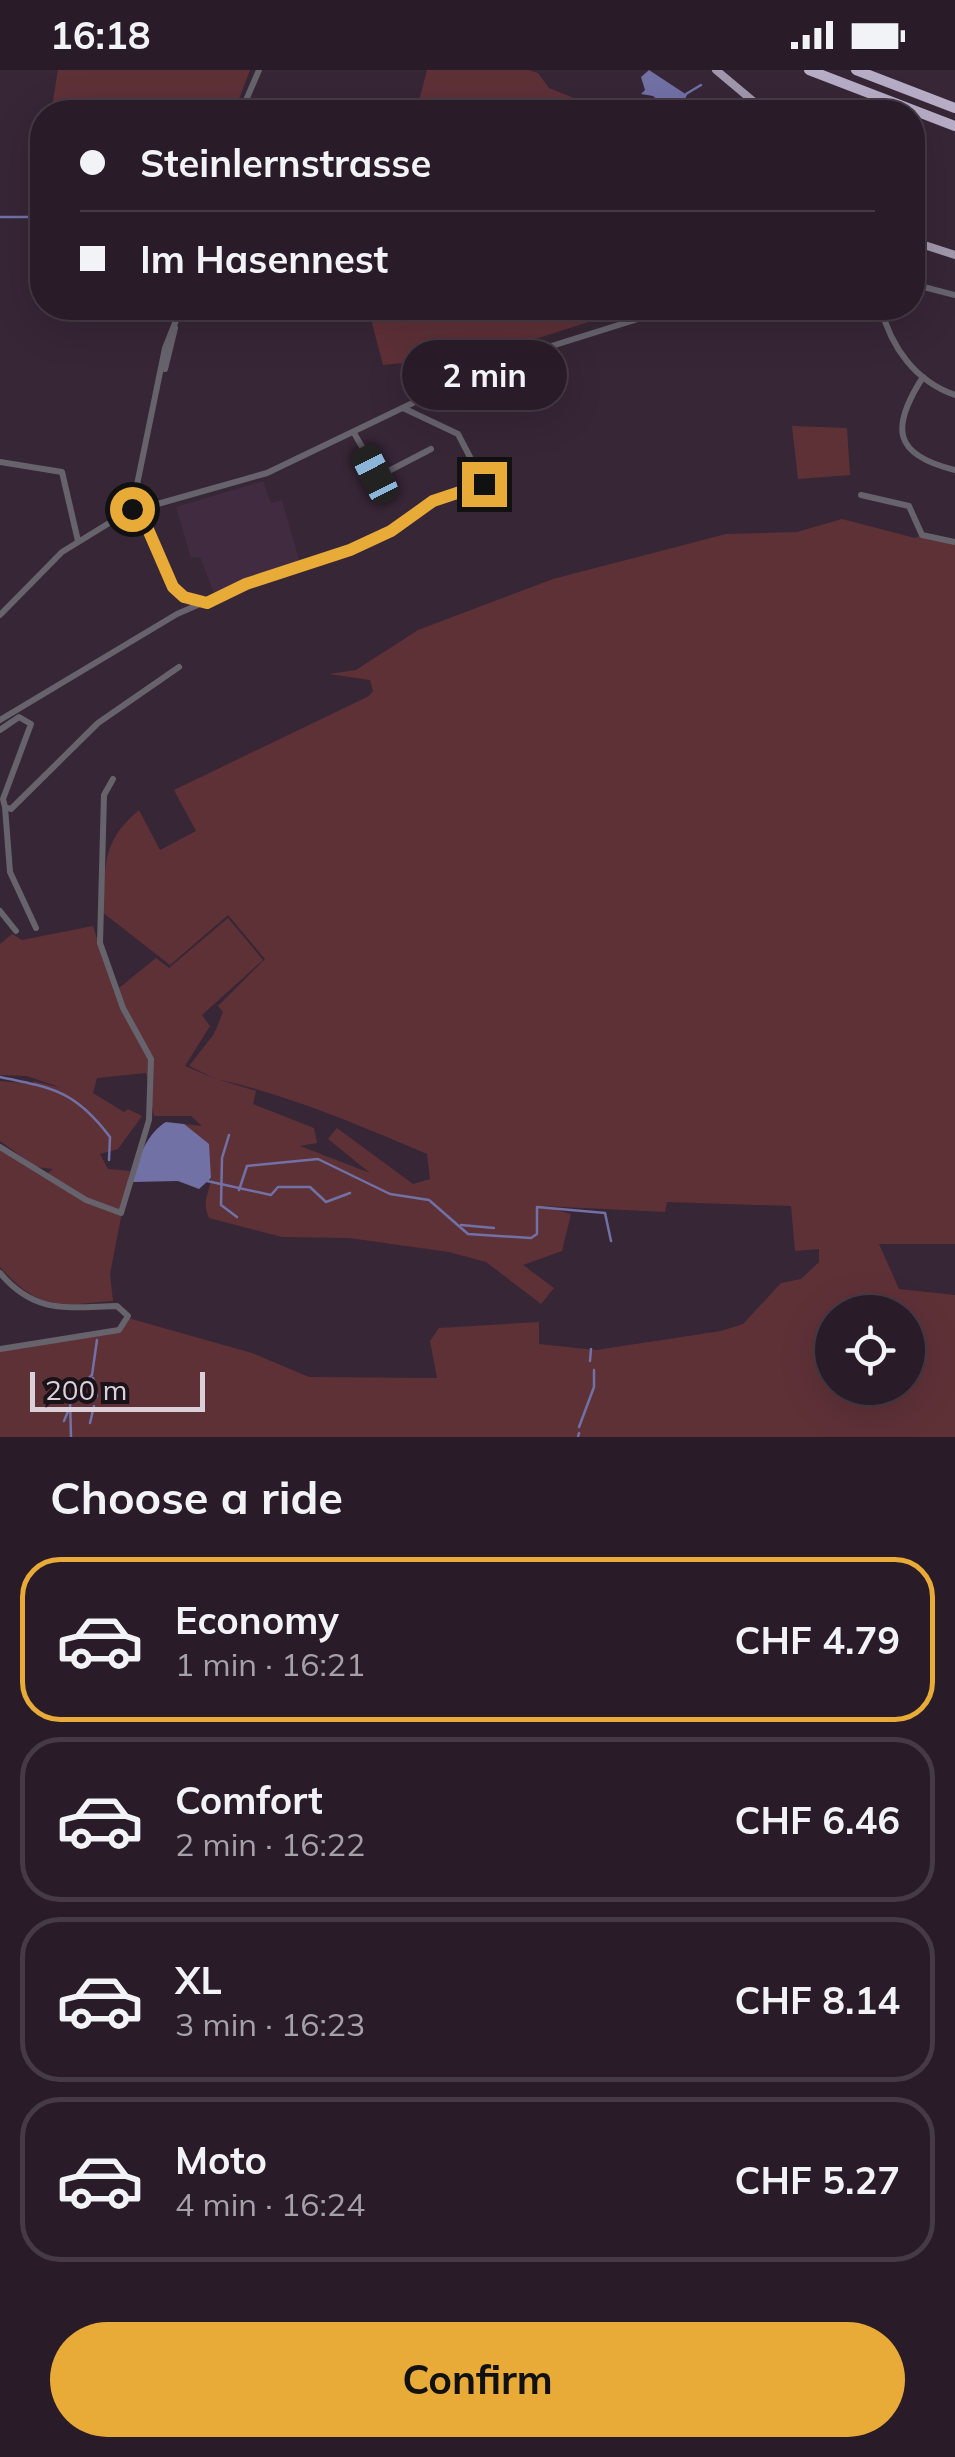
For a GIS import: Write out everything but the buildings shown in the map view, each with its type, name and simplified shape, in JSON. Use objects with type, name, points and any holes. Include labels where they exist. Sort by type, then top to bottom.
[{"type":"highway","points":[[809,70],[887,100]]},
{"type":"highway","points":[[856,70],[955,108]]},
{"type":"highway","points":[[925,114],[955,126]]},
{"type":"main road","points":[[716,70],[752,100]]},
{"type":"main road","points":[[925,246],[955,256]]},
{"type":"street","points":[[246,100],[259,70]]},
{"type":"street","points":[[925,287],[955,295]]},
{"type":"street","points":[[0,615],[45,566],[78,540],[126,515],[134,504],[165,348],[177,320]]},
{"type":"street","points":[[134,504],[154,504],[267,474],[518,354],[632,320]]},
{"type":"street","points":[[886,320],[896,347],[923,378],[955,395]]},
{"type":"street","points":[[923,378],[903,414],[902,438],[918,459],[955,470]]},
{"type":"street","points":[[0,720],[162,623],[246,584],[350,550],[391,531],[433,501],[484,484],[458,434],[403,408]]},
{"type":"street","points":[[354,433],[379,476],[431,449]]},
{"type":"street","points":[[0,462],[62,472],[78,540]]},
{"type":"street","points":[[861,495],[909,506],[922,535],[955,542]]},
{"type":"street","points":[[134,504],[173,587],[184,597],[207,603]]},
{"type":"street","points":[[5,807],[16,807],[98,723],[179,667]]},
{"type":"street","points":[[0,730],[19,716],[31,724],[6,792],[5,807],[10,872],[36,928]]},
{"type":"street","points":[[0,1147],[86,1200],[121,1213],[149,1120],[151,1059],[117,993],[99,936],[104,794],[113,779]]},
{"type":"street","points":[[0,910],[16,931]]},
{"type":"street","points":[[0,1273],[35,1304],[64,1309],[117,1306],[128,1316],[119,1330],[0,1349]]},
{"type":"shaded area","points":[[58,70],[250,70],[239,100],[53,100]]},
{"type":"shaded area","points":[[427,70],[529,70],[538,73],[549,88],[579,100],[576,100],[419,100]]},
{"type":"shaded area","points":[[371,320],[594,320],[482,356],[383,365]]},
{"type":"shaded area","points":[[792,426],[847,428],[850,475],[798,479]]},
{"type":"shaded area","points":[[263,481],[271,503],[282,500],[300,563],[215,596],[200,557],[191,558],[176,507]]},
{"type":"shaded area","points":[[842,519],[915,538],[922,535],[955,543],[955,1244],[879,1244],[899,1289],[955,1295],[955,1437],[0,1437],[0,1349],[119,1330],[128,1318],[252,1353],[309,1377],[437,1378],[430,1341],[439,1328],[539,1322],[539,1344],[596,1350],[721,1331],[743,1324],[781,1283],[801,1279],[819,1262],[819,1249],[795,1251],[791,1206],[667,1202],[665,1212],[543,1206],[571,1214],[562,1251],[523,1265],[554,1288],[541,1304],[486,1262],[449,1252],[349,1238],[282,1237],[209,1218],[208,1163],[184,1124],[202,1126],[191,1116],[154,1116],[146,1073],[97,1078],[93,1093],[124,1112],[128,1109],[142,1116],[118,1149],[100,1154],[108,1169],[130,1171],[110,1274],[113,1301],[51,1302],[26,1291],[0,1267],[0,1148],[43,1177],[53,1169],[36,1167],[0,1141],[0,1081],[33,1081],[62,1088],[27,1076],[0,1075],[0,944],[12,934],[22,940],[93,926],[114,992],[156,958],[169,968],[228,918],[263,960],[202,1015],[210,1026],[185,1066],[216,1079],[189,1066],[214,1034],[223,1012],[218,1006],[265,959],[228,915],[170,965],[102,912],[108,855],[127,822],[139,810],[160,850],[196,831],[174,790],[369,696],[373,691],[370,680],[329,674],[356,670],[418,630],[553,579],[726,534],[797,532]],"holes":[[[217,1079],[297,1102],[427,1154],[430,1179],[413,1184],[337,1128],[328,1139],[370,1173],[300,1146],[317,1143],[314,1128],[253,1104],[256,1091]]]},
{"type":"water","points":[[649,70],[687,95],[684,100],[658,100],[641,94],[645,90],[641,77]]},
{"type":"water","points":[[166,1122],[184,1124],[209,1144],[211,1178],[199,1189],[178,1181],[133,1182],[144,1148]]},
{"type":"waterway","points":[[686,94],[701,85]]},
{"type":"waterway","points":[[0,217],[30,217]]},
{"type":"waterway","points":[[0,1077],[50,1089],[75,1101],[110,1137],[109,1160]]},
{"type":"waterway","points":[[229,1135],[222,1158],[221,1205],[237,1217]]},
{"type":"waterway","points":[[239,1190],[247,1166],[318,1159],[390,1194],[429,1200],[468,1234],[531,1238],[537,1234],[537,1207],[605,1213],[611,1241]]},
{"type":"waterway","points":[[207,1181],[271,1195],[278,1187],[310,1187],[326,1202],[350,1193]]},
{"type":"waterway","points":[[461,1225],[494,1228]]},
{"type":"waterway","points":[[77,1389],[92,1375],[97,1340]]},
{"type":"waterway","points":[[590,1361],[591,1349]]},
{"type":"waterway","points":[[579,1427],[594,1387],[594,1370]]},
{"type":"waterway","points":[[93,1378],[97,1396]]},
{"type":"waterway","points":[[70,1398],[71,1437]]},
{"type":"waterway","points":[[90,1423],[94,1406]]},
{"type":"waterway","points":[[64,1421],[69,1409]]},
{"type":"waterway","points":[[578,1437],[579,1433]]},
{"type":"route","points":[[132,509],[134,504],[140,511],[173,587],[184,597],[207,603],[268,576],[330,559],[391,531],[433,501],[484,484]]}]
